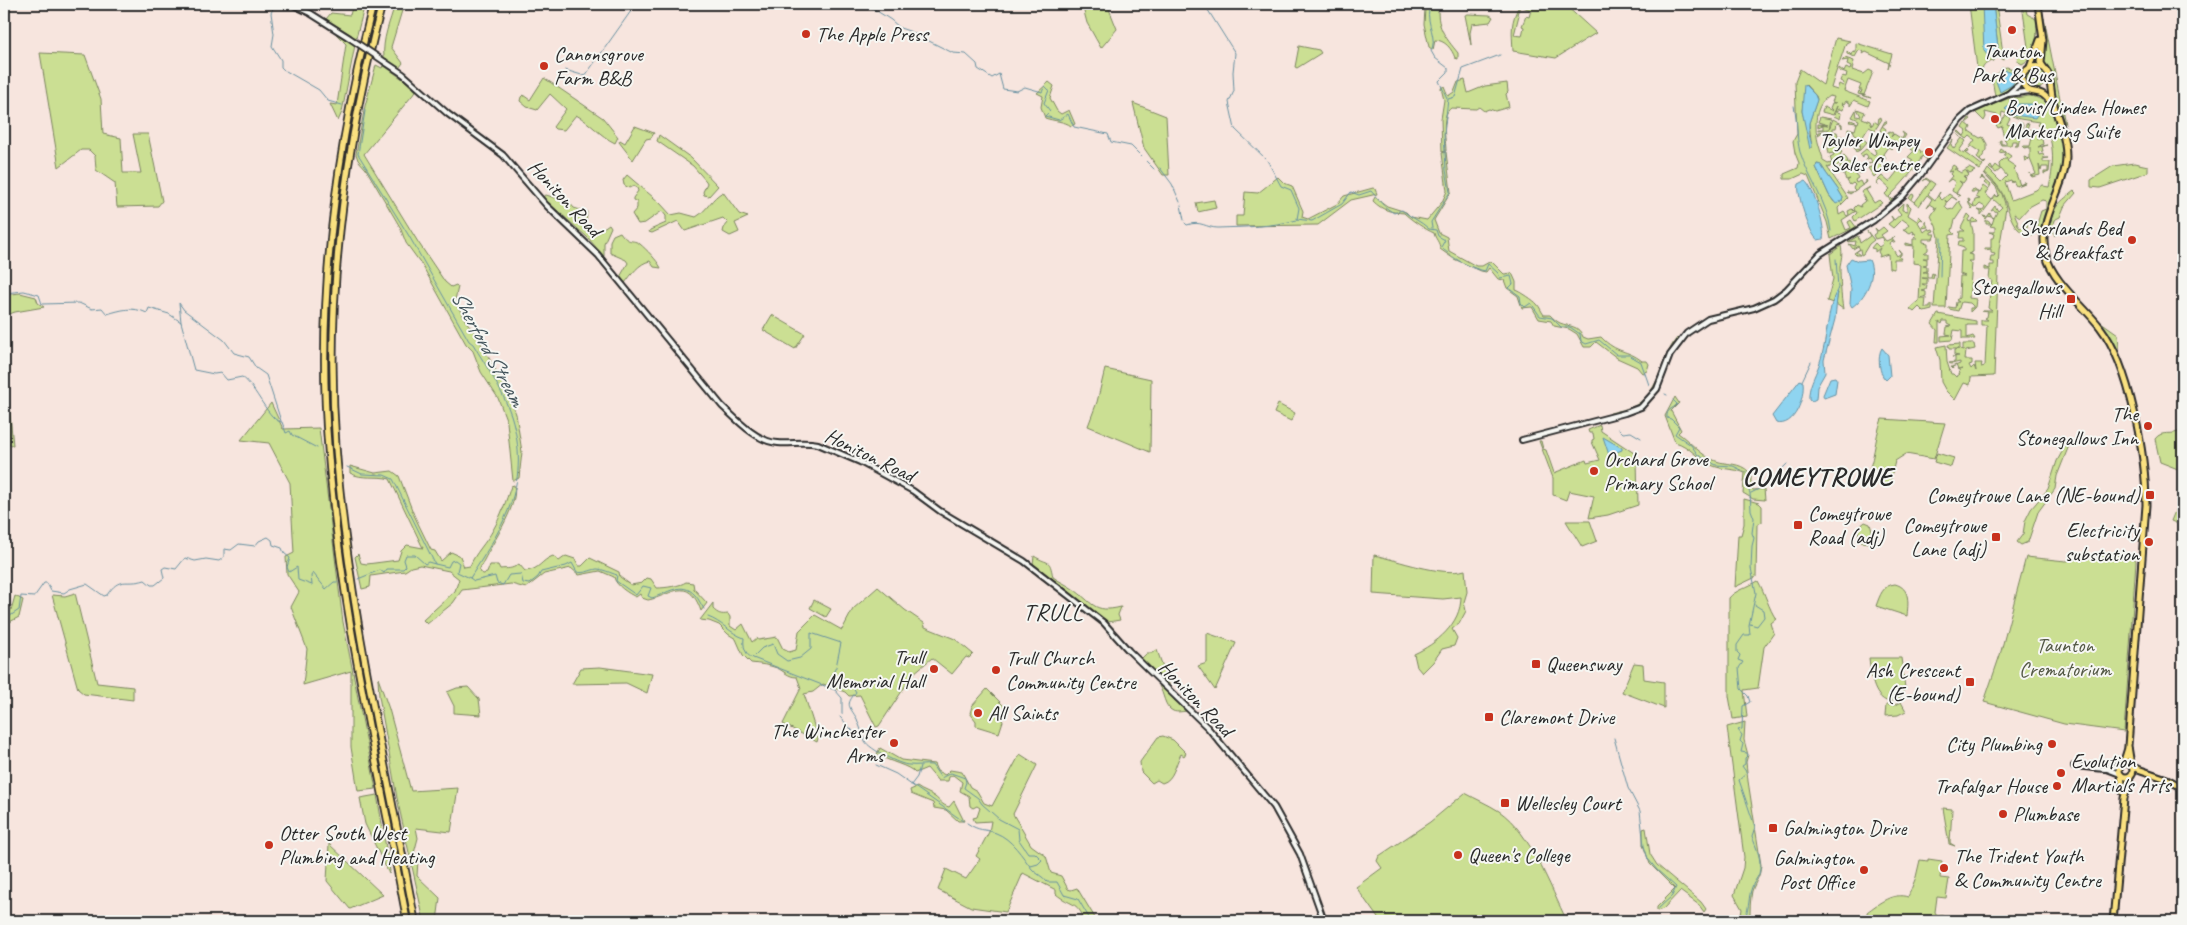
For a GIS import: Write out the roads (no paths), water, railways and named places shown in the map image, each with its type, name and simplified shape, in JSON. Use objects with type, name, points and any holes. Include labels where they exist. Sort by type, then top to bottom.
[{"type":"highway","points":[[373,4],[348,111],[332,223],[326,312],[326,405],[328,447],[342,570],[407,921]]},
{"type":"highway","points":[[382,4],[356,112],[340,224],[334,312],[334,406],[337,456],[351,577],[415,921]]},
{"type":"main road","points":[[2038,4],[2042,31],[2040,57],[2043,68]]},
{"type":"main road","points":[[2042,31],[2039,45],[2030,67],[2024,73],[2022,81],[2025,87],[2044,95],[2054,104]]},
{"type":"main road","points":[[2030,67],[2038,66],[2048,73],[2054,104],[2063,131],[2066,159],[2061,181],[2044,229],[2046,255],[2052,270],[2108,338],[2126,384],[2138,432],[2145,480],[2146,504],[2128,746],[2119,769],[2124,798]]},
{"type":"main road","points":[[2038,92],[2046,88],[2049,80]]},
{"type":"main road","points":[[2113,921],[2124,798],[2130,776],[2133,772],[2128,746]]},
{"type":"main road","points":[[2122,764],[2166,779],[2183,788]]},
{"type":"main road","points":[[2120,775],[2125,778],[2146,773]]},
{"type":"street","name":"Honiton Road","points":[[291,4],[310,13],[403,74],[448,114],[503,154],[540,199],[598,256],[717,399],[746,427],[774,443],[808,442],[818,444],[888,477],[1024,561],[1104,623],[1208,728],[1266,798],[1287,828],[1306,866],[1324,921]]},
{"type":"street","points":[[2008,94],[2022,81]]},
{"type":"street","points":[[1522,440],[1624,413],[1641,406],[1658,389],[1670,355],[1685,334],[1708,320],[1754,308],[1780,295],[1820,254],[1876,218],[1902,197],[1917,180],[1960,120],[1970,111],[2008,94],[2031,91]]},
{"type":"street","points":[[2105,769],[2122,764]]},
{"type":"street","points":[[2074,766],[2105,769],[2120,775]]},
{"type":"water","points":[[1982,4],[1993,4],[1998,47],[1995,54],[1988,56],[1984,51]]},
{"type":"water","points":[[2006,70],[2014,72],[2016,79],[2012,85],[2000,92],[1996,81]]},
{"type":"water","points":[[1804,84],[1815,95],[1817,100],[1809,123],[1812,146],[1810,149],[1802,111]]},
{"type":"water","points":[[2011,104],[2034,104],[2039,107],[2039,112],[2035,118],[2013,115],[2005,109]]},
{"type":"water","points":[[1817,164],[1821,165],[1838,189],[1843,198],[1842,201],[1836,204],[1829,195],[1816,167]]},
{"type":"water","points":[[1805,181],[1812,191],[1818,208],[1823,226],[1823,239],[1818,240],[1815,237],[1804,214],[1799,184]]},
{"type":"water","points":[[1851,258],[1858,261],[1869,260],[1872,273],[1865,292],[1852,307],[1850,304],[1851,289],[1846,265]]},
{"type":"water","points":[[1838,288],[1835,319],[1824,360],[1825,373],[1817,387],[1816,399],[1812,401],[1809,399],[1810,390],[1822,356],[1831,306]]},
{"type":"water","points":[[1882,348],[1888,355],[1890,376],[1886,380],[1880,365],[1880,351]]},
{"type":"water","points":[[1835,377],[1837,380],[1835,394],[1824,398],[1823,395],[1830,378]]},
{"type":"water","points":[[1800,380],[1803,382],[1803,388],[1797,410],[1789,421],[1776,423],[1772,416]]},
{"type":"water","points":[[1603,437],[1622,448],[1622,450],[1609,455]]},
{"type":"waterway","name":"Sherford Stream","points":[[275,4],[271,13],[274,34],[272,46],[281,60],[281,67],[284,70]]},
{"type":"waterway","points":[[609,4],[631,11],[636,4]]},
{"type":"waterway","points":[[866,4],[900,28],[953,53],[966,54],[977,64],[978,69],[992,78],[999,74],[1003,89],[1017,91],[1025,87],[1042,92],[1045,86],[1049,90],[1044,103],[1050,111],[1045,116],[1059,120],[1068,114],[1074,127],[1108,134],[1111,142],[1131,146],[1154,169]]},
{"type":"waterway","points":[[1201,4],[1206,7],[1235,53],[1234,91],[1229,102],[1235,129],[1267,160],[1281,186],[1291,190],[1299,208],[1297,219],[1312,221],[1342,204],[1351,192],[1359,195],[1371,191],[1384,206],[1394,213],[1402,210],[1429,229],[1436,230],[1438,236],[1445,240],[1441,247],[1456,259],[1473,268],[1485,271],[1488,264],[1498,273],[1500,278],[1511,276],[1513,284],[1509,288],[1520,296],[1521,303],[1525,307],[1531,303],[1540,316],[1552,318],[1561,327],[1570,327],[1580,334],[1581,341],[1586,344],[1599,340],[1617,355],[1629,355],[1641,362],[1649,385]]},
{"type":"waterway","points":[[1437,4],[1437,10],[1429,9],[1429,20],[1433,36],[1431,51],[1435,58],[1448,68],[1448,72],[1439,81],[1447,98]]},
{"type":"waterway","points":[[565,70],[585,76],[631,11]]},
{"type":"waterway","points":[[1432,228],[1431,222],[1450,192],[1446,170],[1444,134],[1448,99],[1455,97],[1463,69],[1500,55]]},
{"type":"waterway","name":"Sherford Stream","points":[[286,71],[319,90],[328,101],[342,105]]},
{"type":"waterway","points":[[1794,106],[1800,152],[1826,210],[1831,231]]},
{"type":"waterway","name":"Sherford Stream","points":[[364,109],[358,154],[409,236],[469,341],[473,344],[494,379],[508,406],[517,439],[518,461],[512,501],[494,539],[470,578],[474,581],[495,576],[497,583],[503,585],[509,575],[521,574],[523,583],[529,584],[541,572],[572,563],[577,572],[597,569],[617,575],[616,581],[636,595],[643,586],[651,588],[648,596],[652,598],[674,589],[685,589],[698,598],[704,609]]},
{"type":"waterway","points":[[1160,168],[1172,184],[1180,202]]},
{"type":"waterway","points":[[1181,205],[1184,220]]},
{"type":"waterway","points":[[1185,223],[1187,225],[1196,223],[1218,228],[1248,227],[1297,220]]},
{"type":"waterway","points":[[1940,277],[1941,238]]},
{"type":"waterway","points":[[1836,259],[1838,288]]},
{"type":"waterway","points":[[4,293],[24,291],[39,295],[42,304],[79,303],[92,309],[102,308],[107,314],[131,309],[147,313],[149,308],[169,314],[181,322],[194,370],[214,374],[221,373],[227,380],[242,377],[272,416],[282,422],[286,433],[290,431],[292,435],[317,448]]},
{"type":"waterway","points":[[181,322],[179,303],[184,310],[224,340],[234,353],[249,357],[256,368],[266,375],[281,421]]},
{"type":"waterway","points":[[1802,381],[1811,362]]},
{"type":"waterway","points":[[1673,400],[1677,404],[1669,411],[1667,418],[1671,419],[1679,427],[1675,434],[1691,445],[1698,455],[1716,465],[1733,466],[1748,473],[1746,485],[1750,493],[1751,510],[1754,518],[1751,568],[1756,593],[1749,625],[1750,635],[1744,635],[1737,645],[1737,652],[1740,655],[1738,660],[1743,662],[1739,668],[1741,689],[1748,696],[1750,702],[1743,706],[1742,729],[1738,730],[1742,735],[1740,741],[1743,744],[1741,752],[1748,755],[1745,758],[1745,764],[1742,766],[1747,773],[1739,780],[1755,827],[1752,836],[1759,854],[1760,869],[1751,891],[1745,917],[1747,921]]},
{"type":"waterway","points":[[1619,429],[1623,433],[1631,432],[1641,438]]},
{"type":"waterway","points":[[1751,493],[1765,486],[1787,464]]},
{"type":"waterway","points":[[347,467],[362,474],[384,475],[393,479],[435,564],[448,567],[451,561],[455,560],[459,563],[457,572],[470,578]]},
{"type":"waterway","points":[[4,620],[19,610],[21,596],[34,597],[44,583],[47,583],[51,591],[64,593],[70,589],[87,584],[104,596],[116,585],[124,582],[145,580],[151,585],[155,585],[164,578],[162,569],[165,567],[176,569],[185,558],[195,561],[206,559],[219,561],[224,557],[224,549],[231,550],[239,544],[255,546],[259,541],[268,537],[272,540],[273,545],[282,548],[284,553],[290,558],[287,567],[289,572],[297,567],[298,580],[312,585],[311,576],[313,573],[326,589],[334,582],[338,582]]},
{"type":"waterway","points":[[358,579],[380,570],[384,573],[387,569],[403,569],[406,566],[404,560],[406,555],[415,555],[425,564],[428,562],[435,564]]},
{"type":"waterway","points":[[1750,624],[1757,626],[1764,617],[1763,610],[1755,605]]},
{"type":"waterway","name":"Sherford Stream","points":[[708,617],[744,638],[745,649],[752,658],[762,648],[773,644],[777,654],[787,661],[800,658],[811,649],[811,633],[841,643],[836,667],[831,677],[849,683],[856,692],[850,700],[849,706],[857,719],[865,741],[872,748],[899,762],[912,765],[932,765],[941,778],[951,773],[965,778],[964,788],[978,798],[999,819],[1018,829],[1019,840],[1028,853],[1035,853],[1042,860],[1038,864],[1031,866]]},
{"type":"waterway","points":[[753,658],[835,690],[842,698],[842,714]]},
{"type":"waterway","points":[[840,717],[855,736]]},
{"type":"waterway","points":[[1614,738],[1628,788],[1640,811],[1644,846],[1648,859],[1676,887],[1672,896],[1659,908]]},
{"type":"waterway","points":[[876,765],[896,774],[963,821]]},
{"type":"waterway","points":[[911,785],[917,777],[920,766]]},
{"type":"waterway","name":"Sherford Stream","points":[[967,823],[1007,839],[1034,871],[1047,882],[1057,882],[1064,895],[1078,899],[1091,921]]},
{"type":"waterway","points":[[4,914],[9,918]]},
{"type":"place","name":"Taunton Park & Bus","points":[[2012,30]]},
{"type":"place","name":"The Apple Press","points":[[806,34]]},
{"type":"place","name":"Canonsgrove Farm B&B","points":[[544,66]]},
{"type":"place","name":"Bovis/Linden Homes Marketing Suite","points":[[1995,119]]},
{"type":"place","name":"Taylor Wimpey Sales Centre","points":[[1929,152]]},
{"type":"place","name":"Sherlands Bed & Breakfast","points":[[2132,240]]},
{"type":"place","name":"Stonegallows Hill","points":[[2071,299]]},
{"type":"place","name":"The Stonegallows Inn","points":[[2148,426]]},
{"type":"place","name":"Orchard Grove Primary School","points":[[1594,471]]},
{"type":"place","name":"Comeytrowe Lane (NE-bound)","points":[[2150,495]]},
{"type":"place","name":"Comeytrowe Road (adj)","points":[[1798,525]]},
{"type":"place","name":"Comeytrowe Lane (adj)","points":[[1996,537]]},
{"type":"place","name":"Electricity substation","points":[[2149,542]]},
{"type":"place","name":"Queensway","points":[[1536,664]]},
{"type":"place","name":"Trull Memorial Hall","points":[[934,669]]},
{"type":"place","name":"Trull Church Community Centre","points":[[996,670]]},
{"type":"place","name":"Ash Crescent (E-bound)","points":[[1970,682]]},
{"type":"place","name":"All Saints","points":[[978,713]]},
{"type":"place","name":"Claremont Drive","points":[[1489,717]]},
{"type":"place","name":"The Winchester Arms","points":[[894,743]]},
{"type":"place","name":"City Plumbing","points":[[2052,744]]},
{"type":"place","name":"Evolution Martials Arts","points":[[2061,773]]},
{"type":"place","name":"Trafalgar House","points":[[2057,786]]},
{"type":"place","name":"Wellesley Court","points":[[1505,803]]},
{"type":"place","name":"Plumbase","points":[[2003,814]]},
{"type":"place","name":"Galmington Drive","points":[[1773,828]]},
{"type":"place","name":"Otter South West Plumbing and Heating","points":[[269,845]]},
{"type":"place","name":"Queen's College","points":[[1458,855]]},
{"type":"place","name":"The Trident Youth & Community Centre","points":[[1944,868]]},
{"type":"place","name":"Galmington Post Office","points":[[1864,870]]},
{"type":"district","name":"COMEYTROWE","points":[[1818,476]]},
{"type":"district","name":"TRULL","points":[[1053,612]]},
{"type":"park label","name":"Taunton Crematorium","points":[[2065,657]]}]
